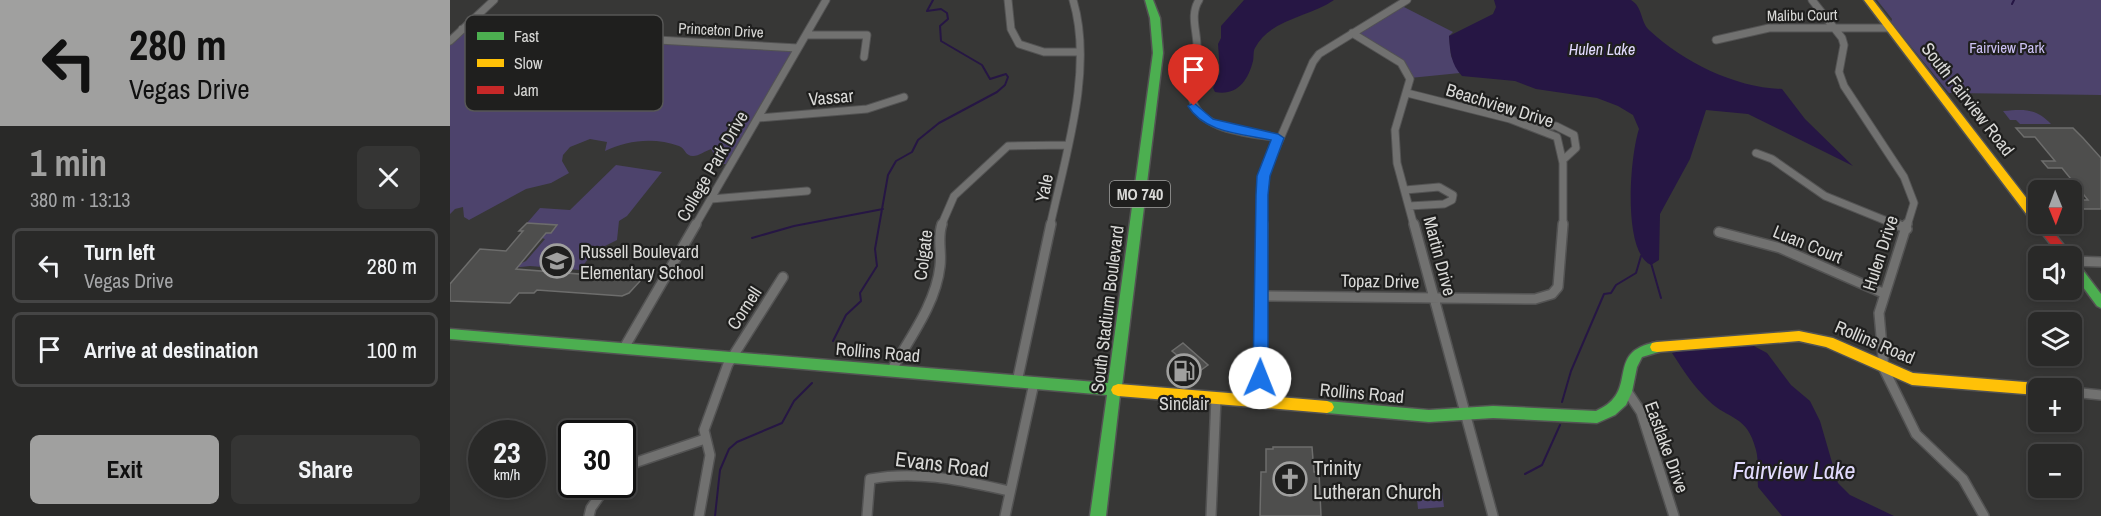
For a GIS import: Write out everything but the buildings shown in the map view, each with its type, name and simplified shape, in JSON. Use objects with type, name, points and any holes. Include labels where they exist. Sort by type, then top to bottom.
[{"type":"street","name":"College Park Drive","points":[[624,348],[826,0]]},
{"type":"street","points":[[1008,0],[1013,36],[1019,45],[1034,51],[1080,52]]},
{"type":"street","name":"Yale","points":[[1017,382],[1077,102],[1080,23],[1073,0]]},
{"type":"street","name":"South Stadium Boulevard","points":[[1098,516],[1158,54],[1155,18],[1149,0]]},
{"type":"street","points":[[1199,0],[1193,7],[1192,16],[1197,43],[1192,97],[1199,115],[1209,122],[1278,138]]},
{"type":"street","points":[[1260,402],[1264,176],[1278,138],[1313,62],[1319,54],[1407,0]]},
{"type":"street","name":"Hulen Drive","points":[[1812,0],[1844,45],[1839,72],[1844,86],[1909,188],[1914,203],[1883,293],[1879,313],[1884,369],[1916,434],[1964,479],[1984,516]]},
{"type":"street","name":"South Fairview Road","points":[[1868,0],[2028,206]]},
{"type":"street","points":[[477,15],[492,1]]},
{"type":"street","points":[[450,41],[465,26]]},
{"type":"street","name":"Malibu Court","points":[[1716,40],[1769,28],[1890,28]]},
{"type":"street","name":"Martin Drive","points":[[1352,33],[1401,63],[1410,79],[1394,141],[1404,190],[1493,516]]},
{"type":"street","points":[[806,35],[867,35],[864,57]]},
{"type":"street","name":"Princeton Drive","points":[[663,40],[798,48]]},
{"type":"street","name":"Beachview Drive","points":[[1407,93],[1530,126],[1556,136],[1561,143],[1564,161]]},
{"type":"street","name":"Vassar","points":[[758,118],[867,109],[904,97]]},
{"type":"street","points":[[1530,126],[1556,126],[1574,135],[1576,148],[1564,161],[1558,287],[1552,294],[1535,299]]},
{"type":"street","name":"Colgate","points":[[891,371],[932,299],[940,266],[939,232],[954,196],[1008,146],[1068,145]]},
{"type":"street","points":[[1756,153],[1772,159],[1825,196],[1906,229]]},
{"type":"street","points":[[1404,190],[1445,188],[1453,195],[1452,200],[1444,204],[1409,206]]},
{"type":"street","points":[[711,199],[807,191]]},
{"type":"street","name":"Luan Court","points":[[1719,232],[1737,234],[1767,245],[1883,293]]},
{"type":"street","name":"South Fairview Road","points":[[2049,234],[2058,246]]},
{"type":"street","points":[[2082,263],[2101,262]]},
{"type":"street","points":[[2082,277],[2101,303]]},
{"type":"street","name":"Cornell","points":[[699,516],[710,455],[704,430],[732,356],[783,278]]},
{"type":"street","name":"Topaz Drive","points":[[1261,296],[1535,299]]},
{"type":"street","name":"Rollins Road","points":[[450,334],[1429,416],[1493,412],[1597,417],[1610,413],[1620,406],[1627,391],[1633,358],[1636,352],[1649,346],[1816,337],[1884,369],[1912,379],[2028,388]]},
{"type":"street","points":[[1005,516],[1034,383]]},
{"type":"street","name":"Eastlake Drive","points":[[1627,391],[1641,412],[1674,516]]},
{"type":"street","points":[[2082,393],[2100,394]]},
{"type":"street","points":[[1210,516],[1216,398]]},
{"type":"street","points":[[636,463],[705,439]]},
{"type":"street","name":"Evans Road","points":[[867,516],[870,479],[885,475],[950,479],[1011,491]]},
{"type":"street","points":[[589,516],[591,508],[598,498]]},
{"type":"green space","name":"Fairview Park","points":[[1877,0],[2101,0],[2101,95],[1949,93],[1891,22],[1892,19]]},
{"type":"green space","points":[[1400,5],[1453,32],[1449,36],[1451,56],[1460,73],[1410,78],[1408,70],[1353,33]]},
{"type":"green space","points":[[462,29],[465,29],[465,111],[663,111],[663,40],[798,48],[731,164],[714,164],[715,156],[711,149],[690,156],[679,146],[670,143],[641,141],[622,144],[605,151],[607,142],[590,139],[570,147],[563,155],[562,161],[569,173],[551,183],[526,189],[469,220],[464,217],[463,207],[455,209],[450,214],[450,40]]},
{"type":"green space","points":[[2003,111],[2035,112],[2051,124],[2020,124],[2016,120],[2010,120]]},
{"type":"green space","points":[[616,165],[662,172],[627,216],[619,221],[617,240],[593,252],[580,270],[530,266],[511,268],[526,261],[545,239],[542,238],[546,233],[551,233],[557,225],[527,223],[540,208],[570,210]]},
{"type":"green space","points":[[1416,488],[1439,488],[1442,491],[1444,507],[1418,509]]},
{"type":"water","points":[[1244,0],[1334,0],[1270,31],[1255,48],[1251,68],[1245,81],[1230,92],[1215,92],[1213,88],[1220,72],[1218,44],[1221,38],[1221,26]]},
{"type":"water","name":"Hulen Lake","points":[[1494,0],[1631,0],[1638,6],[1649,30],[1678,53],[1729,78],[1747,84],[1782,89],[1805,119],[1853,166],[1748,114],[1706,110],[1690,159],[1660,214],[1659,260],[1651,265],[1642,257],[1632,223],[1631,180],[1639,129],[1633,115],[1597,98],[1536,89],[1515,81],[1462,76],[1455,67],[1449,36],[1493,14],[1496,7]]},
{"type":"water","name":"Fairview Lake","points":[[1752,345],[1767,353],[1791,385],[1810,401],[1820,421],[1838,483],[1850,495],[1894,516],[1782,516],[1758,487],[1757,454],[1748,430],[1704,396],[1672,353],[1689,349]]},
{"type":"waterway","points":[[882,209],[888,175],[896,161],[912,152],[918,140],[939,123],[997,92],[1005,85],[1008,77],[1006,74],[990,79],[982,65],[941,41],[940,26],[948,19],[947,13],[941,9],[927,11],[933,0]]},
{"type":"waterway","points":[[2012,4],[2014,0]]},
{"type":"waterway","points":[[752,238],[794,226],[882,209]]},
{"type":"waterway","points":[[833,341],[846,315],[861,301],[860,293],[877,266],[875,249],[882,209]]},
{"type":"waterway","points":[[1562,402],[1571,371],[1604,294],[1611,293],[1616,285],[1636,273],[1641,256]]},
{"type":"waterway","points":[[1651,263],[1661,298]]},
{"type":"waterway","points":[[715,516],[720,470],[729,449],[737,442],[782,423],[794,401],[812,383]]},
{"type":"waterway","points":[[1525,474],[1542,465],[1560,425]]},
{"type":"traffic: fast","points":[[1098,516],[1158,53],[1155,18],[1149,0]]},
{"type":"traffic: fast","points":[[2082,277],[2101,303]]},
{"type":"traffic: fast","points":[[450,334],[1118,390]]},
{"type":"traffic: fast","points":[[1327,407],[1429,416],[1493,412],[1597,417],[1607,413],[1621,401],[1626,392],[1633,360],[1638,354],[1645,349],[1657,347]]},
{"type":"traffic: slow","points":[[1868,0],[2028,208]]},
{"type":"traffic: slow","points":[[1657,347],[1799,336],[1828,342],[1912,379],[2028,388]]},
{"type":"traffic: slow","points":[[1118,390],[1327,407]]},
{"type":"traffic: jam","points":[[2049,234],[2058,246]]},
{"type":"place","name":"Russell Boulevard Elementary School","points":[[557,261]]},
{"type":"place","name":"Sinclair","points":[[1184,371]]},
{"type":"place","name":"Trinity Lutheran Church","points":[[1290,479]]},
{"type":"route","points":[[1194,106],[1199,115],[1209,122],[1278,138],[1264,176],[1262,195],[1260,378]]}]
